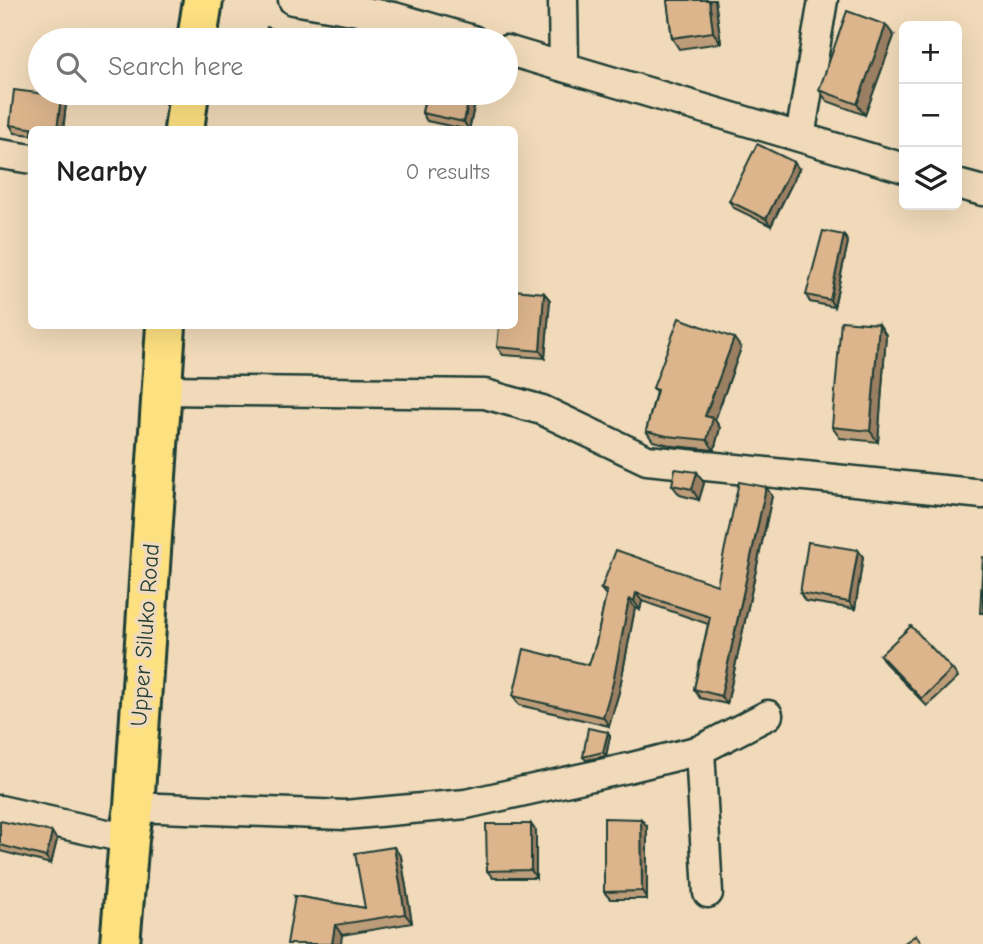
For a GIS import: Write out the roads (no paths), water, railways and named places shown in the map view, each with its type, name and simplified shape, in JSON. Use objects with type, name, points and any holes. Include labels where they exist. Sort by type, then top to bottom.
[{"type":"main road","points":[[199,28],[203,0]]},
{"type":"main road","points":[[185,126],[188,105]]},
{"type":"main road","name":"Upper Siluko Road","points":[[120,944],[166,329]]},
{"type":"street","points":[[293,0],[394,17],[432,28]]},
{"type":"street","points":[[563,0],[564,67]]},
{"type":"street","points":[[800,137],[822,0]]},
{"type":"street","points":[[518,54],[899,167]]},
{"type":"street","points":[[0,154],[28,158]]},
{"type":"street","points":[[962,185],[983,191]]},
{"type":"street","points":[[161,390],[485,394],[542,410],[647,460],[983,494]]},
{"type":"street","points":[[0,810],[131,823],[345,815],[466,804],[628,768],[699,762],[768,715]]}]
